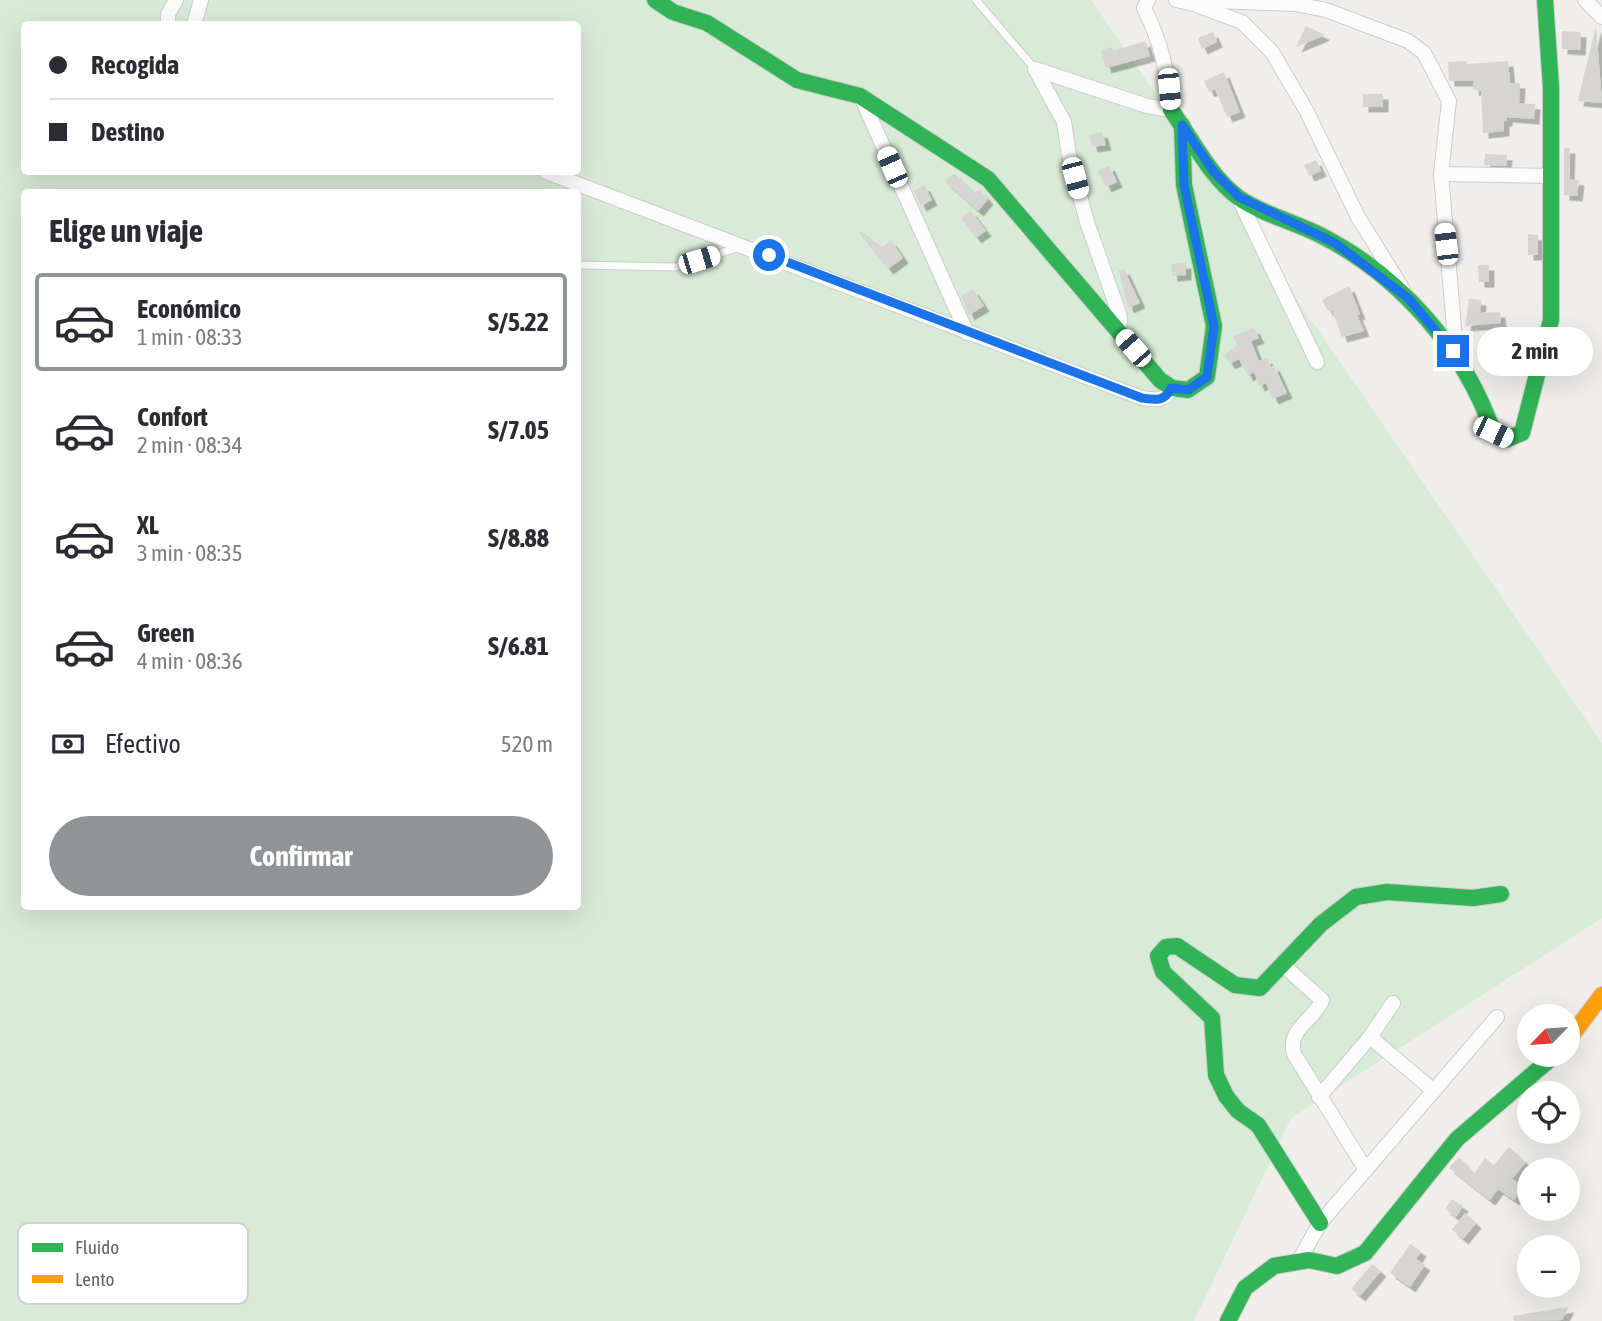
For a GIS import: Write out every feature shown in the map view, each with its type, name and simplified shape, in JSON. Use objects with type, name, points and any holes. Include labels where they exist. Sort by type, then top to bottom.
[{"type":"street","points":[[169,21],[168,14],[176,0]]},
{"type":"street","points":[[195,21],[201,0]]},
{"type":"street","points":[[655,0],[673,12],[706,23],[797,80],[860,96],[988,179],[1160,380],[1171,388],[1188,390],[1207,377],[1214,326],[1184,185],[1182,125]]},
{"type":"street","points":[[1148,0],[1144,8],[1157,33],[1167,69],[1171,110],[1214,172],[1239,197],[1335,243],[1408,298]]},
{"type":"street","points":[[1176,0],[1242,22],[1272,52],[1306,110],[1358,217],[1408,298],[1453,351],[1487,410],[1493,432],[1507,439],[1522,433],[1551,320],[1551,87],[1545,0]]},
{"type":"street","points":[[1585,0],[1602,17]]},
{"type":"street","points":[[1194,4],[1216,1],[1296,4],[1326,10],[1408,41],[1424,53],[1450,102],[1441,174],[1454,328],[1453,351]]},
{"type":"street","points":[[1035,69],[1064,122],[1069,155],[1087,222],[1120,316],[1119,332]]},
{"type":"street","points":[[1035,69],[1147,106],[1171,110]]},
{"type":"street","points":[[860,96],[967,333]]},
{"type":"street","points":[[1441,174],[1549,176]]},
{"type":"street","points":[[554,175],[1142,398],[1158,401],[1168,396],[1171,388]]},
{"type":"street","points":[[1239,197],[1317,362]]},
{"type":"street","points":[[1320,1223],[1289,1176],[1279,1154],[1258,1125],[1238,1111],[1226,1096],[1216,1075],[1212,1018],[1163,972],[1158,957],[1162,949],[1170,945],[1177,946],[1235,985],[1250,989],[1260,988],[1344,903],[1361,895],[1423,891],[1469,898],[1501,894]]},
{"type":"street","points":[[1282,964],[1322,1000],[1294,1035],[1291,1043],[1304,1073],[1366,1170]]},
{"type":"street","points":[[1580,1024],[1602,995]]},
{"type":"street","points":[[1319,1097],[1370,1037],[1393,1003]]},
{"type":"street","points":[[1300,1259],[1320,1223],[1497,1017]]},
{"type":"street","points":[[1370,1037],[1434,1091]]},
{"type":"street","points":[[1227,1321],[1232,1304],[1259,1273],[1300,1259],[1333,1268],[1351,1264],[1383,1232],[1448,1149],[1474,1122],[1544,1068]]},
{"type":"lane","points":[[976,0],[1035,69]]},
{"type":"lane","points":[[581,265],[676,267],[744,246]]},
{"type":"green space","points":[[0,0],[1091,0],[1602,743],[1602,918],[1291,1118],[1194,1321],[0,1321]]},
{"type":"building","points":[[1306,26],[1325,35],[1296,47]]},
{"type":"building","points":[[1596,26],[1602,103],[1578,101]]},
{"type":"building","points":[[1562,31],[1581,32],[1580,50],[1562,49]]},
{"type":"building","points":[[1213,32],[1217,42],[1202,49],[1198,38]]},
{"type":"building","points":[[1145,41],[1150,56],[1106,68],[1101,50],[1112,47],[1113,51]]},
{"type":"building","points":[[1467,61],[1467,64],[1508,61],[1510,83],[1520,83],[1519,103],[1535,104],[1534,119],[1507,117],[1504,131],[1483,133],[1481,91],[1473,90],[1474,81],[1449,81],[1448,62]]},
{"type":"building","points":[[1224,72],[1240,112],[1227,117],[1215,89],[1209,92],[1204,81]]},
{"type":"building","points":[[1363,94],[1383,94],[1383,107],[1363,107]]},
{"type":"building","points":[[1102,132],[1106,145],[1092,147],[1089,135]]},
{"type":"building","points":[[1564,148],[1570,148],[1569,179],[1579,180],[1577,196],[1564,195]]},
{"type":"building","points":[[1485,154],[1507,155],[1506,166],[1484,165]]},
{"type":"building","points":[[1316,160],[1321,171],[1309,176],[1304,165]]},
{"type":"building","points":[[1109,165],[1117,182],[1106,187],[1098,171]]},
{"type":"building","points":[[954,173],[975,193],[979,189],[988,199],[978,211],[945,182]]},
{"type":"building","points":[[924,185],[932,200],[921,206],[914,191]]},
{"type":"building","points":[[971,211],[986,231],[976,238],[961,218]]},
{"type":"building","points":[[861,231],[882,247],[891,240],[903,258],[888,269],[859,233]]},
{"type":"building","points":[[1528,234],[1538,235],[1538,255],[1528,255]]},
{"type":"building","points":[[1186,263],[1186,275],[1172,276],[1171,264]]},
{"type":"building","points":[[1478,265],[1489,265],[1489,282],[1479,282]]},
{"type":"building","points":[[1124,269],[1140,303],[1128,308],[1119,271]]},
{"type":"building","points":[[1349,286],[1364,331],[1342,337],[1332,310],[1328,311],[1322,300]]},
{"type":"building","points":[[973,289],[984,306],[969,315],[961,296]]},
{"type":"building","points":[[1469,299],[1481,300],[1480,313],[1500,312],[1501,323],[1465,326]]},
{"type":"building","points":[[1254,328],[1259,338],[1251,341],[1259,361],[1267,358],[1271,367],[1274,365],[1287,393],[1273,399],[1266,383],[1259,386],[1254,372],[1248,376],[1239,359],[1230,364],[1224,355],[1237,346],[1233,336]]},
{"type":"building","points":[[1558,344],[1570,345],[1570,366],[1556,365]]},
{"type":"building","points":[[1509,1147],[1521,1158],[1517,1158],[1517,1173],[1512,1179],[1517,1182],[1517,1195],[1514,1200],[1498,1189],[1490,1200],[1449,1168],[1459,1157],[1474,1174],[1485,1158],[1494,1165]]},
{"type":"building","points":[[1452,1199],[1463,1206],[1456,1217],[1445,1209]]},
{"type":"building","points":[[1465,1213],[1476,1223],[1463,1239],[1452,1230]]},
{"type":"building","points":[[1410,1244],[1421,1251],[1416,1259],[1425,1265],[1410,1287],[1390,1273]]},
{"type":"building","points":[[1372,1264],[1381,1271],[1360,1296],[1351,1289]]},
{"type":"building","points":[[1569,1307],[1562,1320],[1514,1321],[1513,1316]]},
{"type":"traffic: fast","points":[[655,0],[673,12],[707,23],[797,80],[860,96],[988,179],[1160,380],[1172,388],[1188,390],[1207,377],[1214,326],[1184,185],[1182,125]]},
{"type":"traffic: fast","points":[[1171,110],[1210,169],[1239,198],[1322,236],[1378,272],[1403,294],[1447,344],[1481,402],[1493,432],[1507,439],[1522,433],[1551,320],[1551,87],[1545,0]]},
{"type":"traffic: fast","points":[[1320,1223],[1258,1125],[1238,1111],[1226,1096],[1216,1075],[1212,1018],[1163,972],[1158,956],[1166,947],[1177,946],[1235,985],[1260,988],[1321,924],[1356,897],[1387,892],[1473,898],[1501,894]]},
{"type":"traffic: fast","points":[[1228,1321],[1245,1288],[1274,1266],[1309,1260],[1337,1266],[1365,1253],[1457,1139],[1540,1068]]},
{"type":"traffic: slow","points":[[1580,1024],[1602,995]]},
{"type":"route","points":[[769,255],[967,333],[1142,398],[1158,401],[1168,396],[1171,388],[1188,390],[1207,377],[1214,326],[1184,185],[1182,125],[1214,172],[1239,197],[1335,243],[1367,270],[1408,298],[1453,351]]}]
